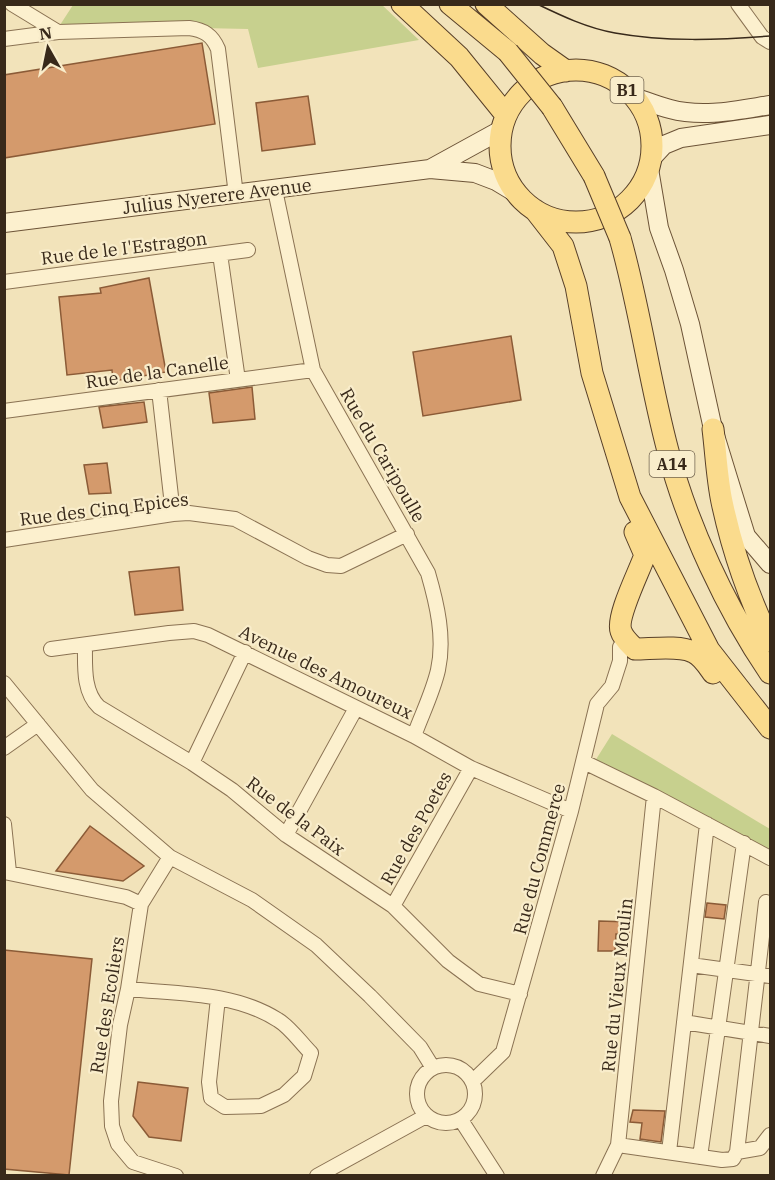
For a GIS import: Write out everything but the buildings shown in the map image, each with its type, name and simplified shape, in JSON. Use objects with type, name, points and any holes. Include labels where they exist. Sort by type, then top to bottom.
[{"type":"main road","points":[[402,4],[459,57],[504,122]]},
{"type":"main road","name":"A14","points":[[450,4],[508,52],[552,107],[594,176],[620,238],[630,272],[666,442],[685,504],[724,594],[771,673]]},
{"type":"main road","points":[[486,4],[542,54],[566,71]]},
{"type":"main road","name":"Julius Nyerere Avenue","points":[[516,193],[505,173],[500,152],[504,122],[521,94],[541,78],[566,71],[595,73],[610,78],[634,97],[646,116],[652,137],[650,164]]},
{"type":"main road","name":"Julius Nyerere Avenue","points":[[634,97],[671,110],[697,113],[724,112],[771,105]]},
{"type":"main road","name":"Julius Nyerere Avenue","points":[[430,169],[504,122]]},
{"type":"main road","name":"Julius Nyerere Avenue","points":[[4,223],[430,169],[476,172],[516,193],[535,210],[556,219],[579,222],[602,217],[622,206],[638,189],[650,164],[664,145],[681,138],[771,126]]},
{"type":"main road","points":[[650,164],[659,228],[690,324],[713,429],[746,536],[771,564]]},
{"type":"main road","name":"A14","points":[[535,210],[563,246],[576,285],[592,373],[630,497],[710,650],[771,728]]},
{"type":"main road","points":[[592,373],[592,405],[624,507],[645,555],[632,591],[623,605],[620,629],[625,639],[635,649],[678,649],[693,652],[704,661],[729,695],[771,741]]},
{"type":"main road","points":[[713,429],[722,500],[732,540],[771,641]]},
{"type":"street","points":[[12,4],[58,32]]},
{"type":"street","points":[[738,4],[762,36],[771,42]]},
{"type":"street","points":[[4,39],[58,32],[189,28],[207,33],[215,41],[218,49],[236,195]]},
{"type":"street","name":"Rue du Caripoulle","points":[[275,189],[313,370],[428,573],[436,602],[440,634],[438,669],[414,736]]},
{"type":"street","name":"Rue de le I'Estragon","points":[[4,282],[248,250]]},
{"type":"street","points":[[220,254],[238,380]]},
{"type":"street","name":"Rue de la Canelle","points":[[4,411],[313,370]]},
{"type":"street","points":[[159,390],[173,514]]},
{"type":"street","name":"Rue des Cinq Epices","points":[[4,540],[189,513],[235,519],[308,558],[327,565],[341,566],[407,534]]},
{"type":"street","name":"Avenue des Amoureux","points":[[51,649],[169,633],[194,631],[208,635],[414,736],[471,768],[571,811]]},
{"type":"street","name":"Rue du Commerce","points":[[473,1081],[503,1052],[571,811],[597,704],[612,686],[620,661],[620,647],[625,639]]},
{"type":"street","name":"Rue de la Paix","points":[[85,645],[90,699],[99,707],[232,790],[286,835],[393,906],[448,961],[479,984],[520,994]]},
{"type":"street","points":[[192,763],[245,652]]},
{"type":"street","points":[[4,683],[92,790],[170,856],[252,900],[316,945],[420,1047],[433,1068]]},
{"type":"street","points":[[286,835],[356,708]]},
{"type":"street","points":[[4,748],[38,724]]},
{"type":"street","points":[[584,762],[771,858]]},
{"type":"street","name":"Rue des Poetes","points":[[393,906],[471,768]]},
{"type":"street","name":"Rue du Vieux Moulin","points":[[603,1176],[618,1144],[654,796]]},
{"type":"street","points":[[4,824],[7,872],[126,897],[141,904]]},
{"type":"street","points":[[669,1152],[707,824]]},
{"type":"street","points":[[700,1157],[744,843]]},
{"type":"street","name":"Rue des Ecoliers","points":[[170,856],[141,904],[120,1025],[111,1101],[112,1126],[118,1144],[133,1162],[176,1176]]},
{"type":"street","points":[[618,1144],[722,1160],[733,1159],[737,1152],[752,1034],[764,975],[766,902]]},
{"type":"street","points":[[691,965],[764,975]]},
{"type":"street","points":[[128,988],[218,998],[244,1003],[280,1021],[311,1053],[304,1076],[284,1095],[261,1106],[225,1107],[211,1098],[209,1082],[218,998]]},
{"type":"street","points":[[684,1022],[771,1036]]},
{"type":"street","points":[[453,1065],[462,1069],[473,1081],[476,1095],[474,1104],[469,1113],[453,1123],[434,1121],[426,1116],[417,1100],[420,1081],[433,1068],[453,1065]]},
{"type":"street","points":[[317,1176],[426,1116]]},
{"type":"street","points":[[461,1119],[497,1176]]},
{"type":"street","points":[[737,1152],[760,1148],[771,1135]]},
{"type":"green space","points":[[381,4],[419,40],[258,68],[248,29],[60,25],[73,5]]},
{"type":"green space","points":[[612,734],[770,829],[770,852],[595,761]]},
{"type":"tram line","points":[[537,4],[585,25],[634,36],[692,39],[770,36]]}]
